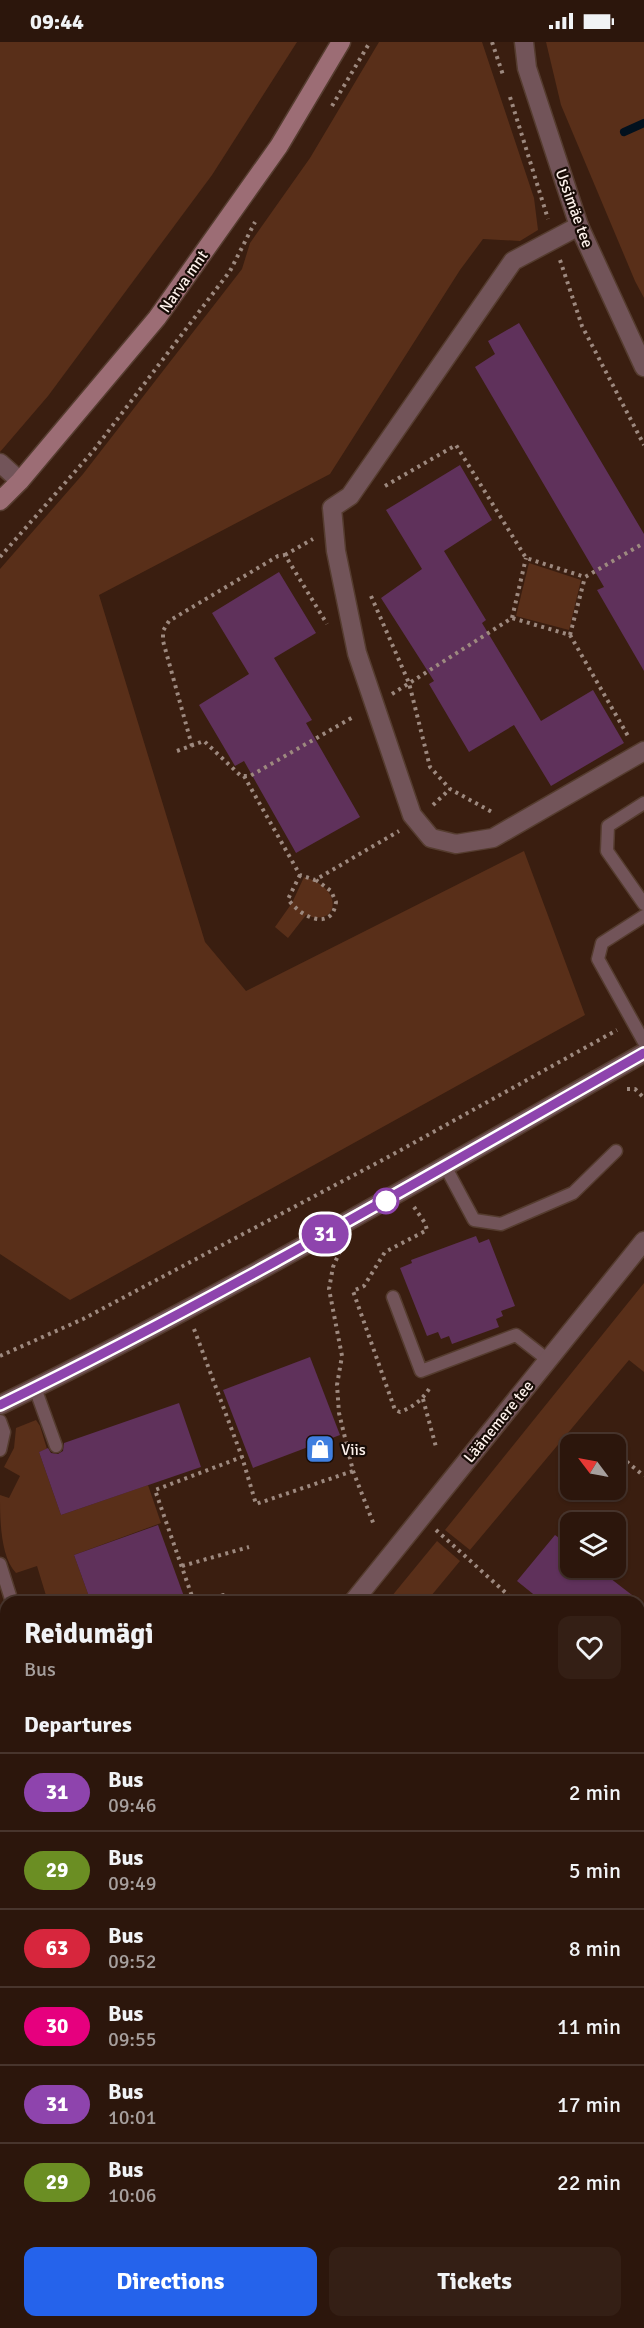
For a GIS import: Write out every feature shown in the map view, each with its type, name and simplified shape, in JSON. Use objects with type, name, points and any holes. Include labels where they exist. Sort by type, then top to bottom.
[{"type":"main road","name":"Narva mnt","points":[[0,501],[20,481],[158,318],[279,146],[341,42]]},
{"type":"street","points":[[517,42],[527,68]]},
{"type":"street","name":"Ussimäe tee","points":[[524,42],[527,68],[579,226],[644,367]]},
{"type":"street","points":[[579,226],[513,261],[350,496],[332,508],[336,551],[357,653],[412,815],[431,838],[456,844],[493,838],[641,753]]},
{"type":"street","points":[[0,463],[20,481]]},
{"type":"street","points":[[0,1405],[90,1362],[367,1212],[644,1053]]},
{"type":"street","name":"Läänemere tee","points":[[358,1596],[644,1240]]},
{"type":"lane","points":[[644,803],[608,826],[607,850],[644,904]]},
{"type":"lane","points":[[644,916],[602,943],[598,958],[644,1042]]},
{"type":"lane","points":[[445,1166],[474,1220],[501,1224],[573,1192],[616,1151]]},
{"type":"lane","points":[[393,1297],[421,1371],[516,1335],[548,1360]]},
{"type":"lane","points":[[35,1388],[56,1446]]},
{"type":"lane","points":[[0,1421],[4,1432],[0,1450]]},
{"type":"lane","points":[[0,1564],[10,1596]]},
{"type":"path","points":[[385,487],[456,445],[526,558],[585,577]]},
{"type":"path","points":[[570,634],[585,577],[644,543]]},
{"type":"path","points":[[192,746],[164,641],[163,631],[169,621],[278,556],[285,555],[331,629]]},
{"type":"path","points":[[177,751],[204,741],[241,776],[250,776],[375,705],[512,618],[526,558]]},
{"type":"path","points":[[366,587],[409,683],[430,767],[450,789],[500,816],[524,820]]},
{"type":"path","points":[[512,618],[570,634],[641,753]]},
{"type":"path","points":[[244,776],[300,875],[315,880],[331,891],[336,902],[332,913],[322,919],[303,915],[293,906],[288,899],[300,875]]},
{"type":"path","points":[[315,880],[417,820],[450,789]]},
{"type":"path","points":[[0,1356],[83,1319],[390,1156],[632,1022]]},
{"type":"path","points":[[624,1088],[634,1089],[644,1098]]},
{"type":"path","points":[[410,1409],[400,1412],[396,1410],[353,1291],[364,1286],[385,1252],[427,1230],[425,1222],[414,1207]]},
{"type":"path","points":[[342,1247],[333,1267],[329,1289],[342,1356],[337,1386],[339,1413],[353,1471],[374,1525]]},
{"type":"path","points":[[194,1328],[242,1457],[256,1504],[353,1471]]},
{"type":"path","points":[[423,1398],[436,1447]]},
{"type":"path","points":[[193,1596],[155,1491],[242,1457]]},
{"type":"path","points":[[626,1461],[644,1476]]},
{"type":"path","points":[[434,1528],[509,1596]]},
{"type":"path","points":[[182,1566],[249,1547]]},
{"type":"shaded area","points":[[0,42],[297,42],[212,175],[48,396],[0,452]]},
{"type":"shaded area","points":[[379,42],[482,42],[534,198],[538,230],[520,241],[483,239],[460,270],[330,474],[99,595],[205,942],[246,991],[524,851],[585,1015],[70,1300],[0,1254],[0,569],[83,474],[242,269],[250,243],[310,158]]},
{"type":"shaded area","points":[[546,42],[644,42],[644,298],[561,105]]},
{"type":"shaded area","points":[[529,563],[581,580],[569,630],[516,616]]},
{"type":"shaded area","points":[[304,877],[317,882],[326,889],[333,905],[331,912],[325,916],[317,918],[306,915],[288,938],[275,927],[292,903]]},
{"type":"shaded area","points":[[644,1283],[644,1372],[629,1360],[567,1434],[560,1434],[560,1442],[470,1550],[445,1530]]},
{"type":"shaded area","points":[[36,1420],[40,1426],[47,1449],[39,1452],[61,1515],[148,1485],[161,1523],[74,1555],[89,1596],[46,1596],[37,1566],[16,1573],[7,1557],[2,1536],[0,1495],[9,1498],[20,1476],[4,1467],[14,1448],[16,1428]]},
{"type":"shaded area","points":[[437,1541],[460,1561],[431,1596],[392,1596]]},
{"type":"building","points":[[519,323],[644,534],[644,671],[597,590],[604,587],[475,367],[495,354],[488,341]]},
{"type":"building","points":[[460,465],[492,520],[444,551],[486,620],[482,623],[541,721],[593,690],[624,743],[551,786],[514,725],[469,752],[429,684],[434,681],[381,598],[422,569],[386,510]]},
{"type":"building","points":[[279,572],[316,633],[274,658],[312,720],[306,723],[360,817],[296,853],[244,761],[235,766],[199,705],[249,674],[212,613]]},
{"type":"building","points":[[476,1236],[479,1243],[489,1239],[515,1306],[501,1311],[503,1316],[496,1319],[499,1327],[452,1344],[449,1336],[441,1339],[438,1332],[427,1336],[400,1268],[412,1263],[411,1260]]},
{"type":"building","points":[[310,1357],[340,1435],[253,1468],[223,1390]]},
{"type":"building","points":[[179,1403],[201,1467],[61,1515],[39,1452],[48,1448],[51,1453],[58,1454],[63,1451],[64,1443]]},
{"type":"building","points":[[158,1525],[184,1596],[89,1596],[74,1555]]},
{"type":"building","points":[[555,1535],[560,1539],[560,1578],[610,1578],[633,1596],[536,1596],[517,1581]]},
{"type":"waterway","points":[[624,132],[644,123]]},
{"type":"bus line","name":"31","points":[[0,1405],[90,1362],[367,1212],[644,1053]]},
{"type":"place","name":"Viis","points":[[320,1449]]}]
